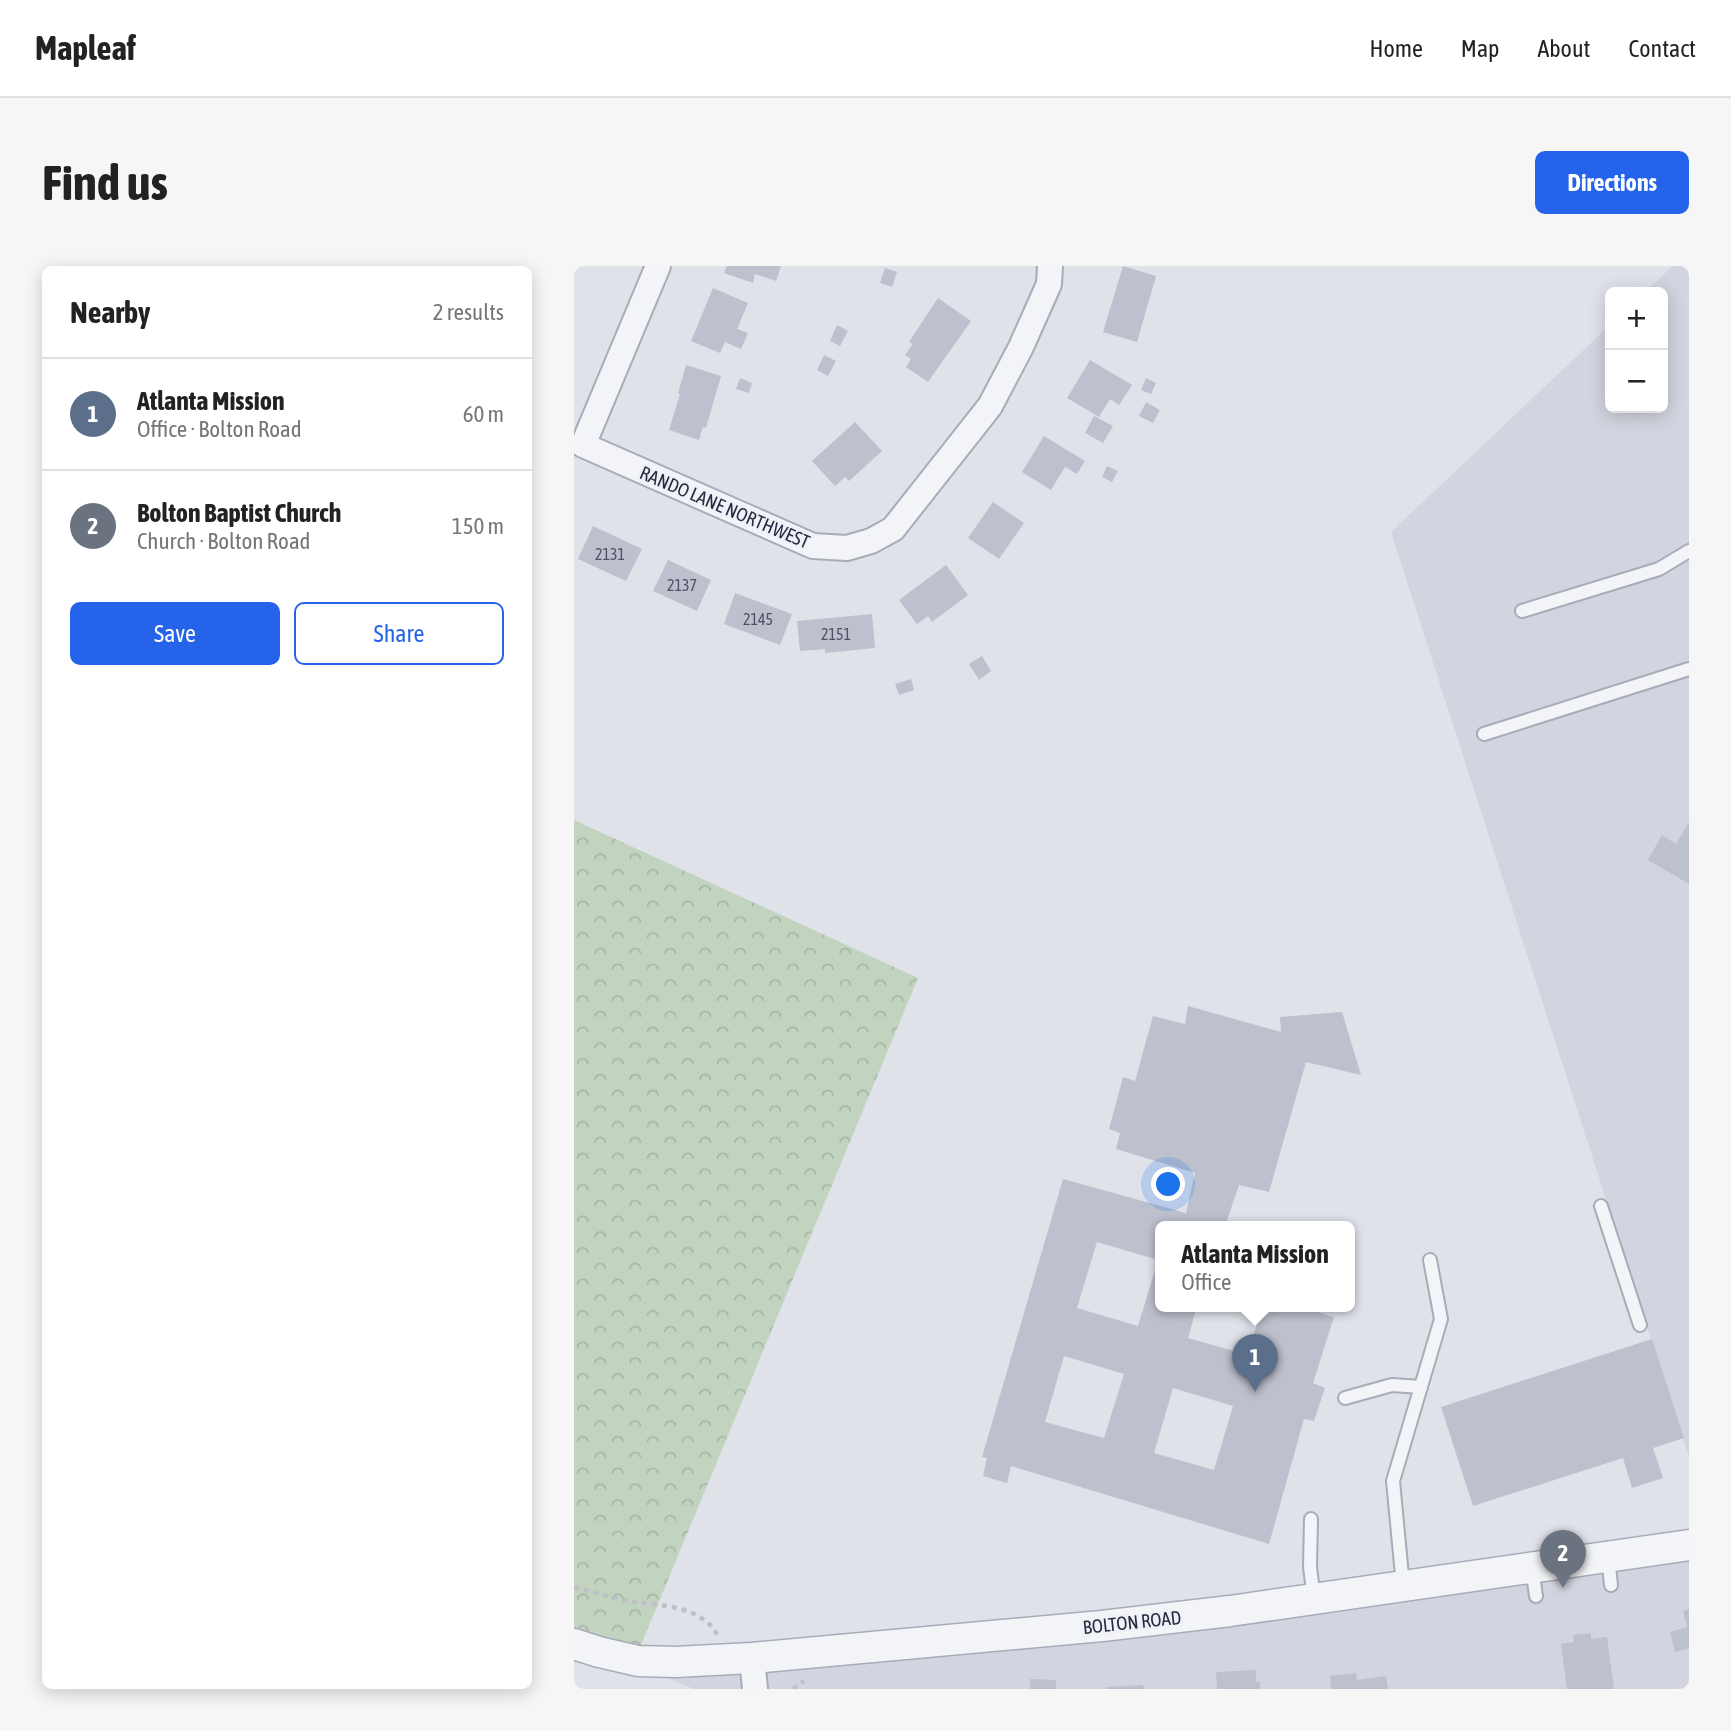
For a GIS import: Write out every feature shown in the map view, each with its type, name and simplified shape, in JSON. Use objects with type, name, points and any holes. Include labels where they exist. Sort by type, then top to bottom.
[{"type":"street","name":"RANDO LANE NORTHWEST","points":[[658,266],[579,443],[813,546],[847,548],[872,541],[893,529],[990,406],[1049,284],[1050,266]]},
{"type":"street","name":"BOLTON ROAD","points":[[574,1644],[638,1661],[752,1658],[1102,1626],[1403,1586],[1534,1582],[1610,1571],[1689,1545]]},
{"type":"street","points":[[752,1658],[755,1689]]},
{"type":"lane","points":[[1522,611],[1659,569],[1689,551]]},
{"type":"lane","points":[[1484,734],[1689,669]]},
{"type":"lane","points":[[1601,1206],[1640,1325]]},
{"type":"lane","points":[[1403,1586],[1393,1481],[1441,1319],[1430,1260]]},
{"type":"lane","points":[[1345,1398],[1392,1385],[1421,1387]]},
{"type":"lane","points":[[1311,1519],[1310,1567],[1314,1599]]},
{"type":"path","points":[[574,1587],[626,1600],[683,1609],[707,1620],[719,1637],[719,1642]]},
{"type":"shaded area","points":[[1673,266],[1689,266],[1689,1457],[1391,532],[1605,330],[1605,413],[1668,413],[1668,287],[1650,287]]},
{"type":"shaded area","points":[[1689,1543],[1689,1689],[694,1689],[633,1664],[982,1623],[1427,1578]]},
{"type":"green space","points":[[574,820],[918,978],[633,1664],[574,1639]]},
{"type":"building","points":[[727,266],[781,266],[776,281],[755,274],[753,283],[724,273]]},
{"type":"building","points":[[1123,266],[1156,276],[1137,342],[1103,332]]},
{"type":"building","points":[[885,268],[897,272],[892,287],[880,283]]},
{"type":"building","points":[[713,288],[748,303],[737,329],[748,333],[741,349],[725,342],[720,353],[691,341]]},
{"type":"building","points":[[938,298],[971,321],[928,382],[906,367],[911,359],[905,355],[913,344],[909,342]]},
{"type":"building","points":[[837,325],[848,331],[840,346],[830,341]]},
{"type":"building","points":[[824,355],[836,361],[828,376],[817,370]]},
{"type":"building","points":[[1090,360],[1132,385],[1119,405],[1110,399],[1099,417],[1067,398]]},
{"type":"building","points":[[686,365],[721,376],[706,428],[703,427],[699,440],[669,430]]},
{"type":"building","points":[[740,378],[752,383],[749,393],[736,389]]},
{"type":"building","points":[[1146,378],[1156,383],[1151,394],[1141,390]]},
{"type":"building","points":[[1146,402],[1160,410],[1153,423],[1139,416]]},
{"type":"building","points":[[1094,416],[1113,426],[1103,443],[1085,433]]},
{"type":"building","points":[[855,422],[882,451],[849,481],[845,477],[835,486],[812,461]]},
{"type":"building","points":[[1044,436],[1085,461],[1077,474],[1065,467],[1051,490],[1022,472]]},
{"type":"building","points":[[1107,466],[1118,471],[1112,482],[1102,477]]},
{"type":"building","points":[[993,502],[1024,523],[999,559],[968,538]]},
{"type":"building","points":[[593,526],[642,549],[626,581],[578,559]]},
{"type":"building","points":[[668,560],[711,580],[697,611],[653,591]]},
{"type":"building","points":[[946,565],[968,595],[932,622],[928,616],[917,624],[899,600]]},
{"type":"building","points":[[735,593],[792,614],[780,645],[724,624]]},
{"type":"building","points":[[872,614],[875,648],[825,653],[825,649],[800,651],[797,621]]},
{"type":"building","points":[[982,656],[991,671],[979,680],[969,664]]},
{"type":"building","points":[[911,679],[914,690],[899,695],[895,684]]},
{"type":"building","points":[[1689,822],[1689,884],[1648,860],[1662,835],[1676,844]]},
{"type":"building","points":[[1188,1006],[1281,1032],[1280,1017],[1342,1012],[1361,1075],[1306,1062],[1269,1192],[1239,1185],[1227,1221],[1155,1221],[1155,1259],[1097,1242],[1077,1308],[1138,1326],[1155,1270],[1155,1312],[1195,1312],[1188,1338],[1248,1355],[1260,1312],[1320,1312],[1334,1317],[1313,1383],[1325,1388],[1314,1421],[1304,1419],[1269,1544],[1011,1466],[1007,1483],[983,1476],[987,1458],[982,1457],[1063,1179],[1186,1213],[1195,1173],[1116,1149],[1120,1133],[1109,1129],[1123,1077],[1135,1081],[1153,1016],[1185,1024]],"holes":[[[1064,1356],[1124,1374],[1104,1438],[1045,1422]],[[1173,1388],[1233,1406],[1214,1470],[1154,1453]]]},
{"type":"building","points":[[1652,1339],[1684,1438],[1653,1448],[1663,1478],[1632,1488],[1623,1458],[1473,1506],[1441,1407]]},
{"type":"building","points":[[1689,1609],[1689,1648],[1675,1652],[1670,1632],[1687,1627],[1683,1611]]},
{"type":"building","points":[[1591,1633],[1591,1639],[1607,1637],[1614,1689],[1567,1689],[1561,1644],[1574,1642],[1573,1635]]},
{"type":"building","points":[[1256,1670],[1256,1682],[1260,1682],[1260,1689],[1217,1689],[1216,1672]]},
{"type":"building","points":[[1356,1673],[1357,1680],[1386,1676],[1388,1689],[1331,1689],[1330,1676]]},
{"type":"building","points":[[1030,1679],[1056,1680],[1056,1689],[1030,1689]]},
{"type":"building","points":[[1143,1685],[1144,1689],[1106,1689],[1106,1687]]},
{"type":"place","name":"Atlanta Mission","points":[[1255,1392]]},
{"type":"place","name":"Bolton Baptist Church","points":[[1563,1588]]}]
